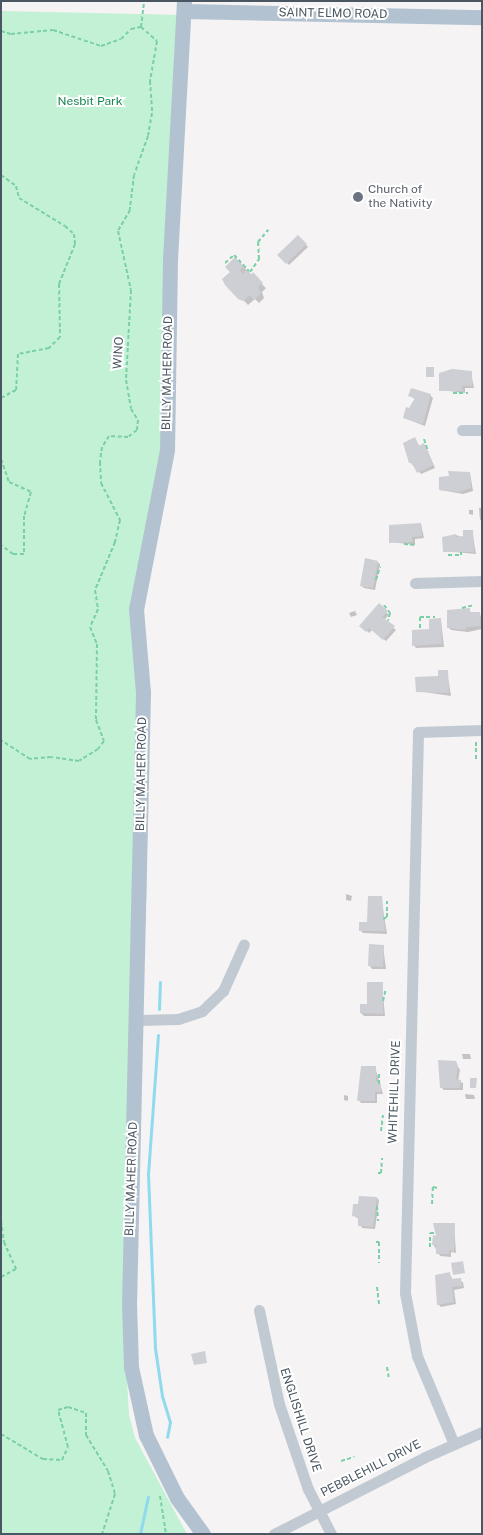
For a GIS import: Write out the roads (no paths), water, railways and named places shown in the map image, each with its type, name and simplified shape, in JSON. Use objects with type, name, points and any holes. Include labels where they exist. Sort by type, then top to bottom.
[{"type":"main road","name":"SAINT ELMO ROAD","points":[[184,6],[392,8],[482,18]]},
{"type":"main road","name":"BILLY MAHER ROAD","points":[[184,6],[170,260],[167,450],[136,609],[143,693],[138,1020],[129,1271],[132,1367],[141,1417],[152,1451],[177,1498],[203,1534]]},
{"type":"street","points":[[462,430],[482,430]]},
{"type":"street","points":[[416,583],[482,581]]},
{"type":"street","name":"WHITEHILL DRIVE","points":[[454,1444],[417,1356],[405,1298],[418,732],[482,730]]},
{"type":"street","points":[[138,1020],[178,1019],[202,1011],[223,991],[244,944]]},
{"type":"street","name":"ENGLISHILL DRIVE","points":[[258,1310],[279,1404],[308,1489],[331,1534]]},
{"type":"street","name":"PEBBLEHILL DRIVE","points":[[274,1534],[454,1444],[482,1432]]},
{"type":"waterway","points":[[159,1009],[160,982]]},
{"type":"waterway","points":[[158,1035],[148,1174],[155,1348],[162,1396],[170,1422],[167,1437]]},
{"type":"waterway","points":[[140,1534],[148,1497]]},
{"type":"place","name":"Church of the Nativity","points":[[358,197]]},
{"type":"park label","name":"Nesbit Park","points":[[90,102]]}]
